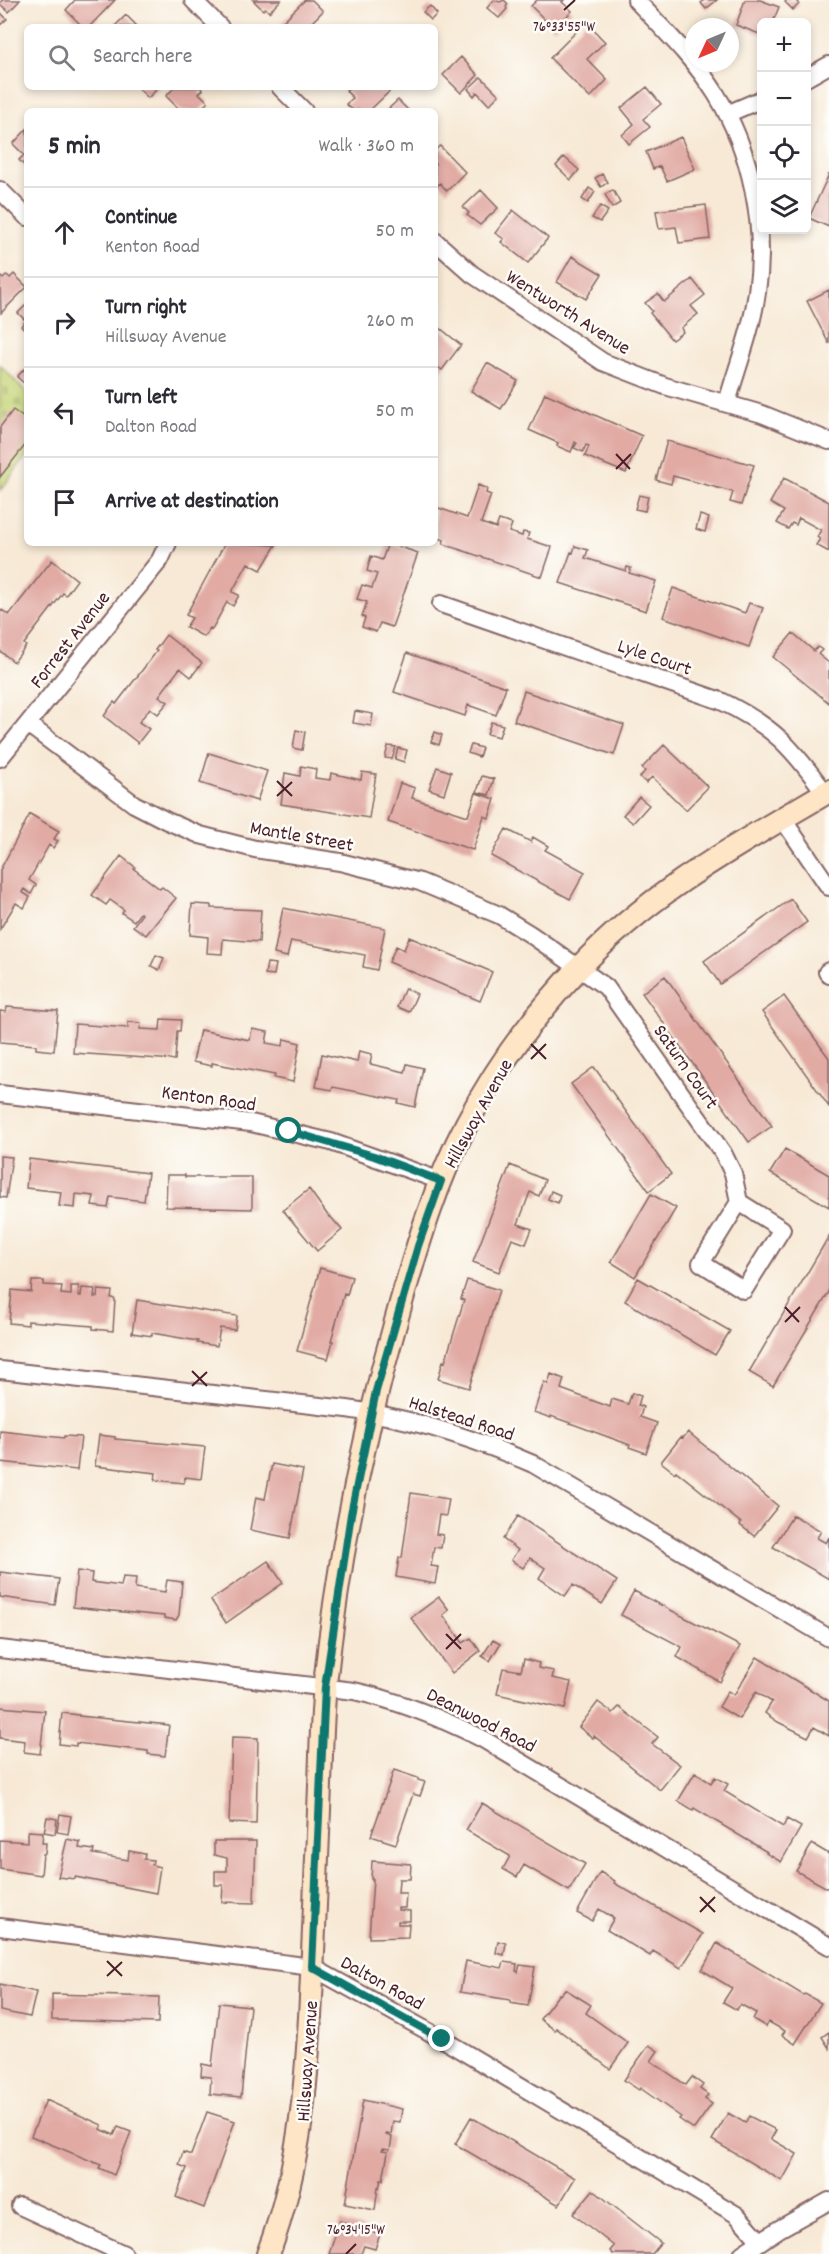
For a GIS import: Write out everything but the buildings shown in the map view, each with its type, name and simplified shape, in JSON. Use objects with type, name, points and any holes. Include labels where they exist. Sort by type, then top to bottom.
[{"type":"street","points":[[193,0],[217,24]]},
{"type":"street","points":[[636,0],[701,72],[727,114],[737,138],[751,186],[760,243],[757,293],[727,403]]},
{"type":"street","points":[[811,76],[829,65]]},
{"type":"street","points":[[283,90],[301,108]]},
{"type":"street","points":[[727,114],[757,101]]},
{"type":"street","points":[[0,190],[24,214]]},
{"type":"street","name":"Wentworth Avenue","points":[[438,244],[472,274],[603,362],[665,386],[794,425],[829,441]]},
{"type":"street","name":"Forrest Avenue","points":[[0,758],[160,560],[167,546]]},
{"type":"street","name":"Lyle Court","points":[[441,604],[721,701],[750,715],[787,744],[827,792]]},
{"type":"street","name":"Mantle Street","points":[[28,725],[107,786],[166,821],[226,843],[340,862],[420,882],[499,915],[579,967]]},
{"type":"street","name":"Hillsway Avenue","points":[[268,2254],[291,2181],[306,2081],[325,1687],[351,1514],[371,1413],[406,1285],[441,1181],[465,1125],[501,1065],[579,967],[628,922],[679,881],[732,847],[827,792]]},
{"type":"street","points":[[782,818],[829,887]]},
{"type":"street","name":"Saturn Court","points":[[579,967],[606,987],[723,1153],[733,1173],[739,1202]]},
{"type":"street","name":"Kenton Road","points":[[0,1094],[251,1123],[331,1142],[441,1181]]},
{"type":"street","points":[[739,1202],[782,1229],[744,1290],[701,1263],[739,1202]]},
{"type":"street","name":"Halstead Road","points":[[0,1370],[371,1413],[431,1426],[533,1464],[829,1638]]},
{"type":"street","name":"Deanwood Road","points":[[0,1649],[325,1687],[354,1691],[404,1703],[464,1729],[829,1946]]},
{"type":"street","name":"Dalton Road","points":[[0,1927],[312,1967],[442,2039],[737,2216],[759,2241]]},
{"type":"street","points":[[742,2254],[759,2241],[829,2201]]},
{"type":"street","points":[[20,2206],[124,2254]]},
{"type":"green space","points":[[0,365],[24,390],[24,459],[0,491]]},
{"type":"route","points":[[289,1131],[374,1156],[441,1181],[418,1246],[376,1391],[338,1592],[323,1709],[312,1967],[442,2039]]}]
